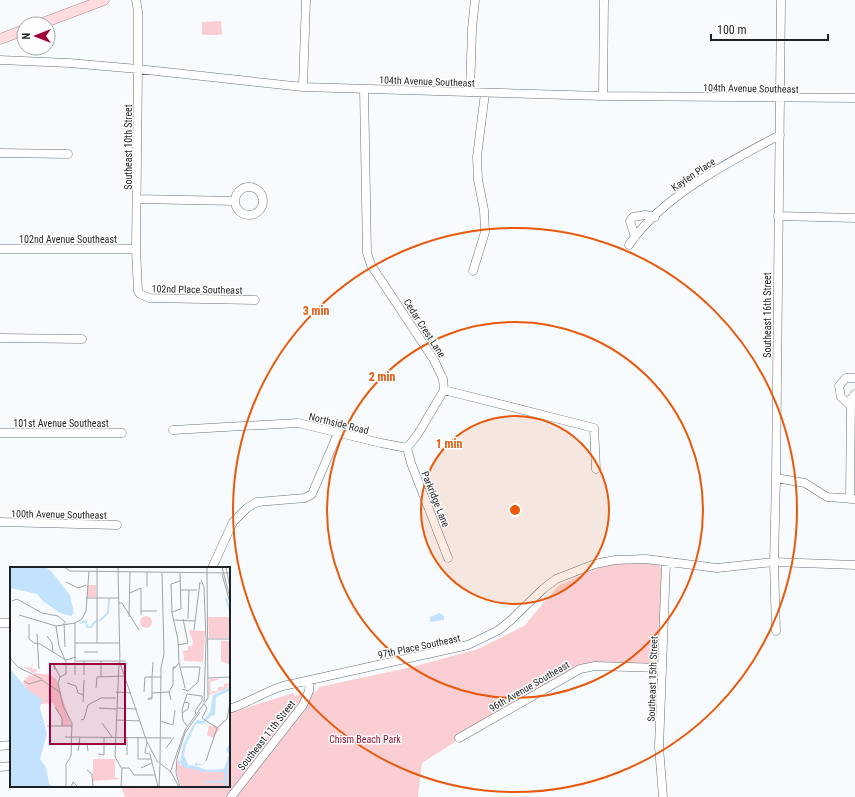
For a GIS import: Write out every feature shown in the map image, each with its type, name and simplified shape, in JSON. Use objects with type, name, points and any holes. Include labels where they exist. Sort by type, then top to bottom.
[{"type":"main road","points":[[56,18],[104,0]]},
{"type":"main road","points":[[0,39],[16,33]]},
{"type":"street","name":"Southeast 10th Street","points":[[136,0],[138,11],[136,286],[140,294]]},
{"type":"street","points":[[304,87],[306,0]]},
{"type":"street","points":[[470,92],[472,29],[475,0]]},
{"type":"street","points":[[603,96],[604,0]]},
{"type":"street","name":"Southeast 16th Street","points":[[776,631],[774,562],[781,0]]},
{"type":"street","name":"104th Avenue Southeast","points":[[0,60],[69,63],[138,69],[304,87],[603,96],[780,99],[855,98]]},
{"type":"street","name":"Cedar Crest Lane","points":[[364,89],[367,253],[371,265],[434,360],[444,379],[444,390]]},
{"type":"street","points":[[474,271],[485,232],[484,210],[478,180],[477,157],[486,93]]},
{"type":"street","name":"Kaylen Place","points":[[629,245],[634,237],[670,202],[730,161],[780,135]]},
{"type":"street","points":[[0,153],[68,154]]},
{"type":"street","points":[[137,199],[235,201]]},
{"type":"street","points":[[634,237],[630,221],[632,217],[645,215],[655,217]]},
{"type":"street","points":[[778,216],[855,218]]},
{"type":"street","name":"102nd Avenue Southeast","points":[[0,249],[136,249]]},
{"type":"street","name":"102nd Place Southeast","points":[[140,294],[149,298],[255,300]]},
{"type":"street","points":[[0,338],[82,339]]},
{"type":"street","points":[[851,406],[839,393],[839,386],[843,380],[849,377],[855,378]]},
{"type":"street","points":[[408,448],[444,390],[594,428],[596,469]]},
{"type":"street","points":[[776,478],[805,483],[827,497],[852,499],[851,399],[855,394]]},
{"type":"street","name":"Northside Road","points":[[173,430],[288,423],[307,424],[338,433],[408,448]]},
{"type":"street","name":"101st Avenue Southeast","points":[[0,433],[122,433]]},
{"type":"street","points":[[212,567],[233,522],[247,508],[257,502],[305,498],[312,494],[338,433]]},
{"type":"street","name":"Parkridge Lane","points":[[408,448],[411,463],[448,558]]},
{"type":"street","name":"100th Avenue Southeast","points":[[0,522],[117,525]]},
{"type":"street","name":"97th Place Southeast","points":[[230,709],[245,704],[270,690],[468,645],[498,630],[556,579],[577,570],[614,560],[646,559],[717,568],[774,562],[855,565]]},
{"type":"street","name":"Southeast 15th Street","points":[[664,797],[659,747],[666,562]]},
{"type":"street","name":"96th Avenue Southeast","points":[[459,738],[580,669],[596,666],[662,668]]},
{"type":"street","name":"Southeast 11th Street","points":[[231,797],[303,705],[309,691],[310,681]]},
{"type":"street","points":[[0,746],[10,745]]},
{"type":"street","points":[[0,767],[10,766]]},
{"type":"green space","points":[[221,21],[222,35],[202,35],[202,22]]},
{"type":"green space","name":"Chism Beach Park","points":[[615,560],[660,564],[660,568],[664,569],[662,668],[587,667],[455,740],[455,742],[422,763],[418,797],[125,797],[121,787],[230,787],[230,713],[293,693],[295,696],[317,691],[319,687],[412,667],[478,649],[524,626],[558,586]]},
{"type":"water","points":[[440,613],[444,616],[444,620],[430,622],[430,617]]}]
